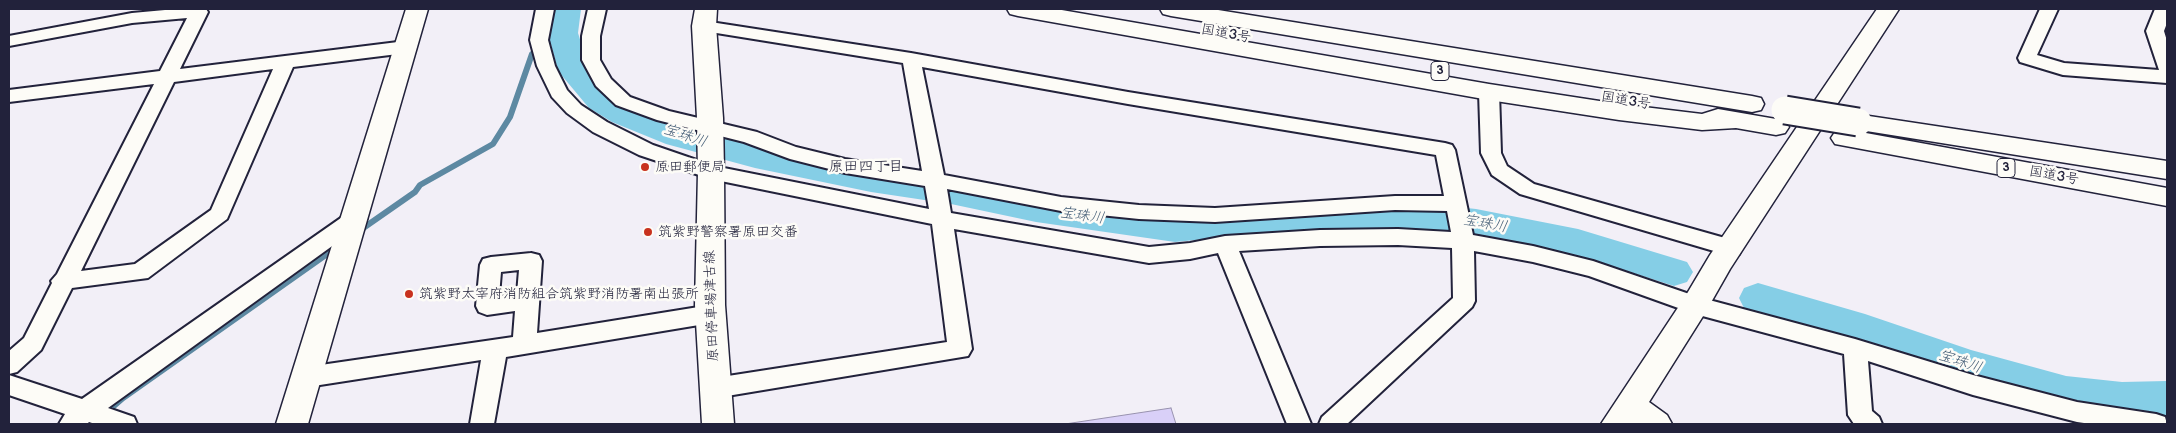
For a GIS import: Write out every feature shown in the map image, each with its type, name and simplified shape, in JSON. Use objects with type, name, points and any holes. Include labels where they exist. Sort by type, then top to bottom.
[{"type":"main road","points":[[292,424],[356,218],[417,9]]},
{"type":"main road","points":[[1018,9],[1087,15],[1489,92],[1702,122],[1736,120]]},
{"type":"main road","name":"国道3号","points":[[1171,9],[1667,89],[1780,118],[1851,130],[2167,197]]},
{"type":"main road","points":[[1250,9],[1443,38],[1543,58],[1667,89]]},
{"type":"main road","points":[[1656,424],[1624,415],[1695,305],[1720,262],[1888,9]]},
{"type":"main road","name":"国道3号","points":[[1087,15],[1736,120],[1780,118]]},
{"type":"main road","name":"原田停車場津古線","points":[[705,17],[711,172],[711,314],[718,424]]},
{"type":"main road","name":"国道3号","points":[[1851,130],[2167,170]]},
{"type":"street","points":[[545,9],[539,40],[546,66],[559,93],[574,109],[600,127],[646,150],[711,172],[942,219],[1148,255],[1190,251],[1225,244],[1320,238],[1398,238],[1463,241],[1534,254],[1594,269],[1695,305],[1855,348],[1973,385],[2077,412],[2156,424]]},
{"type":"street","points":[[597,9],[591,36],[591,60],[603,82],[623,101],[664,116],[750,137],[790,152],[845,166],[934,180],[1062,204],[1139,212],[1215,215],[1395,203],[1456,204]]},
{"type":"street","points":[[2049,9],[2027,58],[2063,69],[2167,78]]},
{"type":"street","points":[[2164,9],[2155,31],[2167,68]]},
{"type":"street","points":[[9,41],[132,18],[199,12],[32,344],[9,366]]},
{"type":"street","points":[[705,17],[911,59],[1072,88],[1445,150],[1463,241],[1464,301],[1330,424]]},
{"type":"street","points":[[9,96],[406,47]]},
{"type":"street","points":[[715,388],[960,349],[942,219],[911,59]]},
{"type":"street","points":[[62,282],[140,272],[220,214],[286,61]]},
{"type":"street","points":[[1489,92],[1491,153],[1499,170],[1527,189],[1731,248]]},
{"type":"street","points":[[78,417],[356,218]]},
{"type":"street","points":[[1225,244],[1299,424]]},
{"type":"street","points":[[524,344],[526,301]]},
{"type":"street","points":[[307,377],[495,350],[711,314]]},
{"type":"street","points":[[1855,348],[1860,415],[1870,424]]},
{"type":"street","points":[[482,424],[495,350]]},
{"type":"street","points":[[9,385],[78,417],[125,424]]},
{"type":"street","points":[[2160,424],[2167,424]]},
{"type":"building","points":[[1171,408],[1176,424],[1065,424]]},
{"type":"waterway","name":"宝珠川","points":[[566,9],[563,33],[574,71],[601,101],[624,114],[678,136],[755,156],[871,180],[951,192],[1036,209],[1175,229],[1236,223],[1421,216],[1476,222],[1578,242],[1674,272]]},
{"type":"waterway","points":[[359,231],[415,192],[420,185],[493,144],[510,117],[532,54],[563,33]]},
{"type":"waterway","points":[[93,424],[123,398],[337,247]]},
{"type":"waterway","name":"宝珠川","points":[[1758,298],[1865,329],[1967,365],[2066,393],[2122,399],[2167,398]]},
{"type":"place","name":"原田郵便局","points":[[645,167]]},
{"type":"place","name":"筑紫野警察署原田交番","points":[[648,232]]},
{"type":"place","name":"筑紫野太宰府消防組合筑紫野消防署南出張所","points":[[409,294]]},
{"type":"district","name":"原田四丁目","points":[[866,167]]}]
